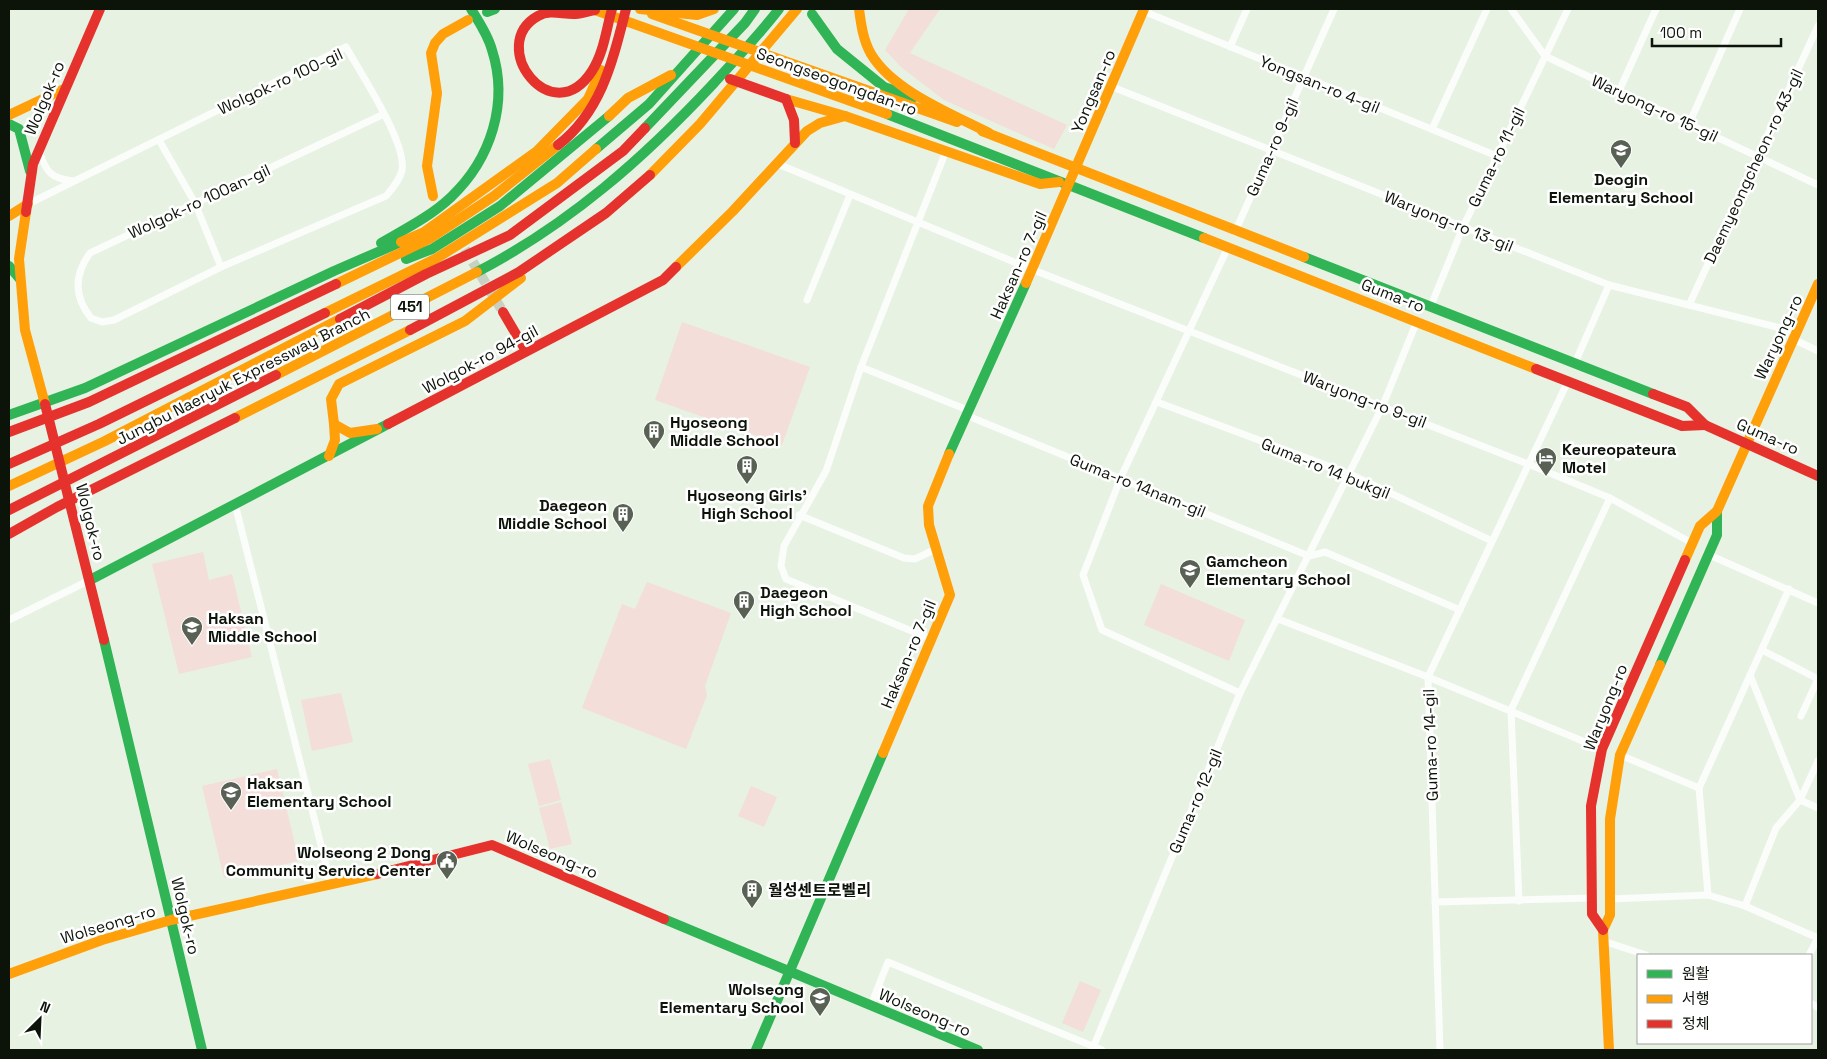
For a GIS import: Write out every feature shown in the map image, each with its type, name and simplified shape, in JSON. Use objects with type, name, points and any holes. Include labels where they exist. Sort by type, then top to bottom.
[{"type":"main road","name":"Wolgok-ro","points":[[100,9],[64,89],[31,174],[19,259],[20,279],[25,330],[90,580],[202,1050]]},
{"type":"main road","points":[[334,271],[430,214],[452,197],[476,170],[483,157],[495,128],[499,101],[498,78],[492,48],[471,9]]},
{"type":"main road","points":[[489,9],[487,12],[495,9]]},
{"type":"main road","points":[[594,9],[577,14],[545,13],[535,17],[522,34],[518,52],[521,67],[534,83],[545,90],[569,90],[581,84],[597,63],[626,9]]},
{"type":"main road","name":"Seongseogongdan-ro","points":[[594,9],[770,71],[1066,183]]},
{"type":"main road","points":[[9,432],[89,402],[429,239],[494,196],[574,133],[598,98],[610,71],[612,9]]},
{"type":"main road","points":[[9,415],[85,388],[334,271],[424,232],[537,151],[588,99],[603,66],[618,9]]},
{"type":"main road","points":[[640,9],[698,15],[714,9]]},
{"type":"main road","name":"Seongseogongdan-ro","points":[[640,9],[851,86],[989,133],[1077,168]]},
{"type":"main road","name":"Jungbu Naeryuk Expressway Branch","points":[[9,486],[104,441],[426,274],[510,235],[623,150],[663,110],[756,9]]},
{"type":"main road","name":"Jungbu Naeryuk Expressway Branch","points":[[9,510],[111,460],[515,252],[595,195],[633,164],[683,116],[764,30],[779,9]]},
{"type":"main road","points":[[329,456],[335,440],[331,399],[339,384],[465,322],[606,213],[642,182],[700,124],[797,9]]},
{"type":"main road","points":[[859,9],[861,27],[872,56],[895,79],[926,101],[989,133]]},
{"type":"main road","name":"Yongsan-ro","points":[[1066,183],[1077,168],[1110,86],[1144,10]]},
{"type":"main road","points":[[9,464],[99,424],[436,258],[557,183],[649,104],[731,13]]},
{"type":"main road","points":[[812,14],[837,49],[884,87],[926,101]]},
{"type":"main road","points":[[433,196],[427,179],[425,165],[427,145],[437,110],[432,48],[441,35],[468,20]]},
{"type":"main road","points":[[319,291],[432,249],[500,206],[595,130],[628,98],[672,75],[692,73],[727,78],[786,99],[845,116],[1040,184],[1066,183]]},
{"type":"main road","points":[[9,115],[64,89]]},
{"type":"main road","points":[[786,99],[794,120],[795,143]]},
{"type":"main road","name":"Wolgok-ro 94-gil","points":[[90,580],[663,280],[778,164],[807,130],[820,123],[845,116]]},
{"type":"main road","points":[[9,124],[19,129],[31,174]]},
{"type":"main road","name":"Guma-ro","points":[[1077,168],[1235,232],[1687,406],[1705,425]]},
{"type":"main road","name":"Guma-ro","points":[[1066,183],[1682,426],[1705,425],[1748,442],[1818,476]]},
{"type":"main road","name":"Haksan-ro 7-gil","points":[[756,1050],[950,595],[929,525],[928,506],[1066,183]]},
{"type":"main road","points":[[9,216],[28,204]]},
{"type":"main road","points":[[9,534],[57,507],[452,309],[519,272],[606,213]]},
{"type":"main road","points":[[9,266],[20,279]]},
{"type":"main road","name":"Waryong-ro","points":[[1609,1050],[1603,935],[1610,915],[1610,820],[1620,755],[1717,535],[1717,511],[1818,284]]},
{"type":"main road","points":[[503,312],[526,351]]},
{"type":"main road","points":[[334,424],[350,433],[376,429]]},
{"type":"main road","name":"Waryong-ro","points":[[1603,935],[1592,914],[1591,806],[1602,749],[1700,526],[1717,511]]},
{"type":"main road","name":"Wolseong-ro","points":[[9,974],[102,940],[171,920],[492,845],[698,934],[789,970],[978,1050]]},
{"type":"street","points":[[1230,47],[1247,9]]},
{"type":"street","name":"Guma-ro 9-gil","points":[[1235,232],[1334,9]]},
{"type":"street","points":[[1432,130],[1486,9]]},
{"type":"street","name":"Waryong-ro 15-gil","points":[[1511,9],[1545,56],[1818,185]]},
{"type":"street","name":"Guma-ro 11-gil","points":[[1430,308],[1463,227],[1568,9]]},
{"type":"street","points":[[1619,92],[1656,9]]},
{"type":"street","points":[[1689,124],[1740,9]]},
{"type":"street","name":"Yongsan-ro 4-gil","points":[[1144,10],[1497,156]]},
{"type":"street","name":"Daemyeongcheon-ro 43-gil","points":[[1689,305],[1818,26]]},
{"type":"street","name":"Wolgok-ro 100-gil","points":[[28,204],[346,47],[384,114],[402,159],[402,172],[386,196],[221,267],[114,320],[102,322]]},
{"type":"street","name":"Waryong-ro 13-gil","points":[[1110,86],[1609,285],[1689,305],[1794,335],[1818,351]]},
{"type":"street","name":"Wolgok-ro 100an-gil","points":[[102,322],[91,318],[78,294],[77,281],[82,264],[90,253],[384,114]]},
{"type":"street","points":[[158,140],[195,203],[221,267]]},
{"type":"street","points":[[39,150],[44,168],[58,179],[74,180]]},
{"type":"street","points":[[931,639],[786,579],[780,566],[784,546],[799,515],[826,471],[861,367],[946,151]]},
{"type":"street","name":"Waryong-ro 9-gil","points":[[778,164],[1189,332],[1383,405],[1610,498],[1692,544]]},
{"type":"street","points":[[807,300],[850,195]]},
{"type":"street","points":[[1228,247],[1121,477],[1083,575],[1102,630],[1240,692]]},
{"type":"street","points":[[1575,364],[1609,285]]},
{"type":"street","name":"Guma-ro 12-gil","points":[[1092,1048],[1240,692],[1383,405],[1417,321]]},
{"type":"street","name":"Guma-ro 14nam-gil","points":[[861,367],[1309,556]]},
{"type":"street","name":"Guma-ro 14-gil","points":[[1440,1050],[1428,677],[1568,382]]},
{"type":"street","name":"Guma-ro 14 bukgil","points":[[1157,402],[1350,474],[1492,541]]},
{"type":"street","points":[[1519,901],[1511,710],[1610,498]]},
{"type":"street","points":[[235,504],[331,884]]},
{"type":"street","points":[[799,515],[904,558],[915,559],[936,549]]},
{"type":"street","points":[[1309,556],[1324,552],[1460,610]]},
{"type":"street","points":[[1707,554],[1818,603]]},
{"type":"street","points":[[9,620],[90,580]]},
{"type":"street","points":[[1708,895],[1699,788],[1789,589]]},
{"type":"street","points":[[1278,619],[1511,710],[1602,749]]},
{"type":"street","points":[[1762,650],[1818,679],[1801,716]]},
{"type":"street","points":[[1750,675],[1800,800],[1818,808]]},
{"type":"street","points":[[1620,755],[1699,788]]},
{"type":"street","points":[[1745,906],[1776,828],[1800,800],[1818,761]]},
{"type":"street","points":[[1610,899],[1708,895],[1745,906],[1818,938],[1810,954]]},
{"type":"street","points":[[1435,902],[1592,898]]},
{"type":"street","points":[[1603,935],[1644,954]]},
{"type":"street","points":[[871,1005],[888,962],[1092,1048],[1102,1050]]},
{"type":"shaded area","points":[[909,9],[940,9],[910,53],[1067,125],[1054,149],[944,100],[901,67],[885,50]]},
{"type":"shaded area","points":[[682,322],[810,367],[782,445],[655,400]]},
{"type":"shaded area","points":[[203,552],[209,580],[232,574],[252,657],[179,674],[152,564]]},
{"type":"shaded area","points":[[647,582],[731,613],[705,686],[707,695],[686,749],[582,708],[622,604],[635,609]]},
{"type":"shaded area","points":[[1161,584],[1245,620],[1229,661],[1144,625]]},
{"type":"shaded area","points":[[341,693],[353,742],[312,751],[301,700]]},
{"type":"shaded area","points":[[550,759],[561,800],[539,806],[528,764]]},
{"type":"shaded area","points":[[277,769],[299,861],[224,878],[202,786]]},
{"type":"shaded area","points":[[751,786],[777,797],[764,827],[738,816]]},
{"type":"shaded area","points":[[561,802],[572,844],[550,849],[539,808]]},
{"type":"shaded area","points":[[1080,981],[1101,990],[1083,1032],[1062,1023]]},
{"type":"tunnel","points":[[465,249],[503,312]]},
{"type":"traffic: fast","points":[[381,243],[426,216],[451,197],[465,182],[486,148],[497,110],[497,70],[488,39],[471,9]]},
{"type":"traffic: fast","points":[[487,12],[495,9]]},
{"type":"traffic: fast","points":[[596,149],[649,104],[734,9]]},
{"type":"traffic: fast","points":[[645,128],[745,23],[755,9]]},
{"type":"traffic: fast","points":[[477,272],[543,233],[574,211],[632,164],[714,83],[779,9]]},
{"type":"traffic: fast","points":[[812,14],[837,49],[884,87],[914,97]]},
{"type":"traffic: fast","points":[[887,114],[1204,238]]},
{"type":"traffic: fast","points":[[406,259],[432,249],[500,206],[609,116]]},
{"type":"traffic: fast","points":[[9,124],[19,129],[30,171]]},
{"type":"traffic: fast","points":[[9,415],[85,388],[334,271],[401,242]]},
{"type":"traffic: fast","points":[[1304,257],[1653,394]]},
{"type":"traffic: fast","points":[[9,266],[20,279]]},
{"type":"traffic: fast","points":[[949,454],[1026,283]]},
{"type":"traffic: fast","points":[[90,580],[388,424]]},
{"type":"traffic: fast","points":[[1660,665],[1717,535],[1717,511]]},
{"type":"traffic: fast","points":[[104,640],[202,1050]]},
{"type":"traffic: fast","points":[[756,1050],[883,753]]},
{"type":"traffic: fast","points":[[664,919],[978,1050]]},
{"type":"traffic: slow","points":[[592,9],[887,114]]},
{"type":"traffic: slow","points":[[640,9],[697,15],[714,9]]},
{"type":"traffic: slow","points":[[650,175],[700,124],[797,9]]},
{"type":"traffic: slow","points":[[859,9],[866,43],[871,54],[881,67],[908,90],[924,100],[989,133]]},
{"type":"traffic: slow","points":[[1026,283],[1144,9]]},
{"type":"traffic: slow","points":[[652,14],[957,122]]},
{"type":"traffic: slow","points":[[433,196],[427,166],[437,93],[431,53],[435,43],[443,34],[468,20]]},
{"type":"traffic: slow","points":[[401,242],[424,232],[537,151],[588,99],[601,70]]},
{"type":"traffic: slow","points":[[609,116],[628,98],[671,75]]},
{"type":"traffic: slow","points":[[9,115],[64,89]]},
{"type":"traffic: slow","points":[[786,99],[845,116],[1040,184],[1059,182]]},
{"type":"traffic: slow","points":[[676,267],[733,211],[807,131],[820,123],[845,116]]},
{"type":"traffic: slow","points":[[982,131],[1304,257]]},
{"type":"traffic: slow","points":[[336,284],[429,239],[494,196],[558,145]]},
{"type":"traffic: slow","points":[[325,313],[437,258],[557,183],[596,149]]},
{"type":"traffic: slow","points":[[9,216],[28,204]]},
{"type":"traffic: slow","points":[[26,212],[19,259],[25,330],[45,404]]},
{"type":"traffic: slow","points":[[1204,238],[1536,369]]},
{"type":"traffic: slow","points":[[276,375],[477,272]]},
{"type":"traffic: slow","points":[[377,429],[350,433],[334,424],[331,399],[339,384],[465,321],[521,278]]},
{"type":"traffic: slow","points":[[1685,560],[1700,526],[1717,511],[1818,284]]},
{"type":"traffic: slow","points":[[9,486],[105,441],[340,319]]},
{"type":"traffic: slow","points":[[235,418],[410,330]]},
{"type":"traffic: slow","points":[[329,456],[335,440],[334,424]]},
{"type":"traffic: slow","points":[[883,753],[950,595],[929,525],[928,506],[949,454]]},
{"type":"traffic: slow","points":[[1609,1050],[1603,930],[1610,915],[1610,819],[1620,755],[1660,665]]},
{"type":"traffic: slow","points":[[9,974],[102,940],[171,920],[377,874]]},
{"type":"traffic: jam","points":[[26,212],[33,164],[100,9]]},
{"type":"traffic: jam","points":[[595,10],[578,14],[543,14],[538,16],[524,29],[519,46],[522,62],[530,78],[544,88],[559,93],[576,88],[596,64],[602,49],[612,9]]},
{"type":"traffic: jam","points":[[558,145],[585,117],[604,83],[626,9]]},
{"type":"traffic: jam","points":[[730,79],[786,99]]},
{"type":"traffic: jam","points":[[786,99],[794,120],[795,143]]},
{"type":"traffic: jam","points":[[340,319],[426,274],[510,235],[623,151],[645,128]]},
{"type":"traffic: jam","points":[[410,330],[519,272],[606,213],[650,175]]},
{"type":"traffic: jam","points":[[388,424],[663,280],[676,267]]},
{"type":"traffic: jam","points":[[9,432],[89,402],[336,284]]},
{"type":"traffic: jam","points":[[503,312],[526,351]]},
{"type":"traffic: jam","points":[[9,464],[99,424],[325,313]]},
{"type":"traffic: jam","points":[[1536,369],[1682,426],[1705,425]]},
{"type":"traffic: jam","points":[[9,510],[276,375]]},
{"type":"traffic: jam","points":[[1653,394],[1687,407],[1705,425],[1818,476]]},
{"type":"traffic: jam","points":[[45,404],[104,640]]},
{"type":"traffic: jam","points":[[9,534],[57,507],[235,418]]},
{"type":"traffic: jam","points":[[1603,930],[1592,914],[1591,806],[1602,749],[1685,560]]},
{"type":"traffic: jam","points":[[377,874],[492,845],[664,919]]},
{"type":"place","name":"Deogin Elementary School","points":[[1621,169]]},
{"type":"place","name":"Hyoseong Middle School","points":[[654,450]]},
{"type":"place","name":"Keureopateura Motel","points":[[1546,477]]},
{"type":"place","name":"Hyoseong Girls' High School","points":[[747,485]]},
{"type":"place","name":"Daegeon Middle School","points":[[623,533]]},
{"type":"place","name":"Gamcheon Elementary School","points":[[1190,589]]},
{"type":"place","name":"Daegeon High School","points":[[744,620]]},
{"type":"place","name":"Haksan Middle School","points":[[192,646]]},
{"type":"place","name":"Haksan Elementary School","points":[[231,811]]},
{"type":"place","name":"Wolseong 2 Dong Community Service Center","points":[[447,880]]},
{"type":"place","name":"월성센트로벨리","points":[[752,909]]},
{"type":"place","name":"Wolseong Elementary School","points":[[820,1017]]}]
